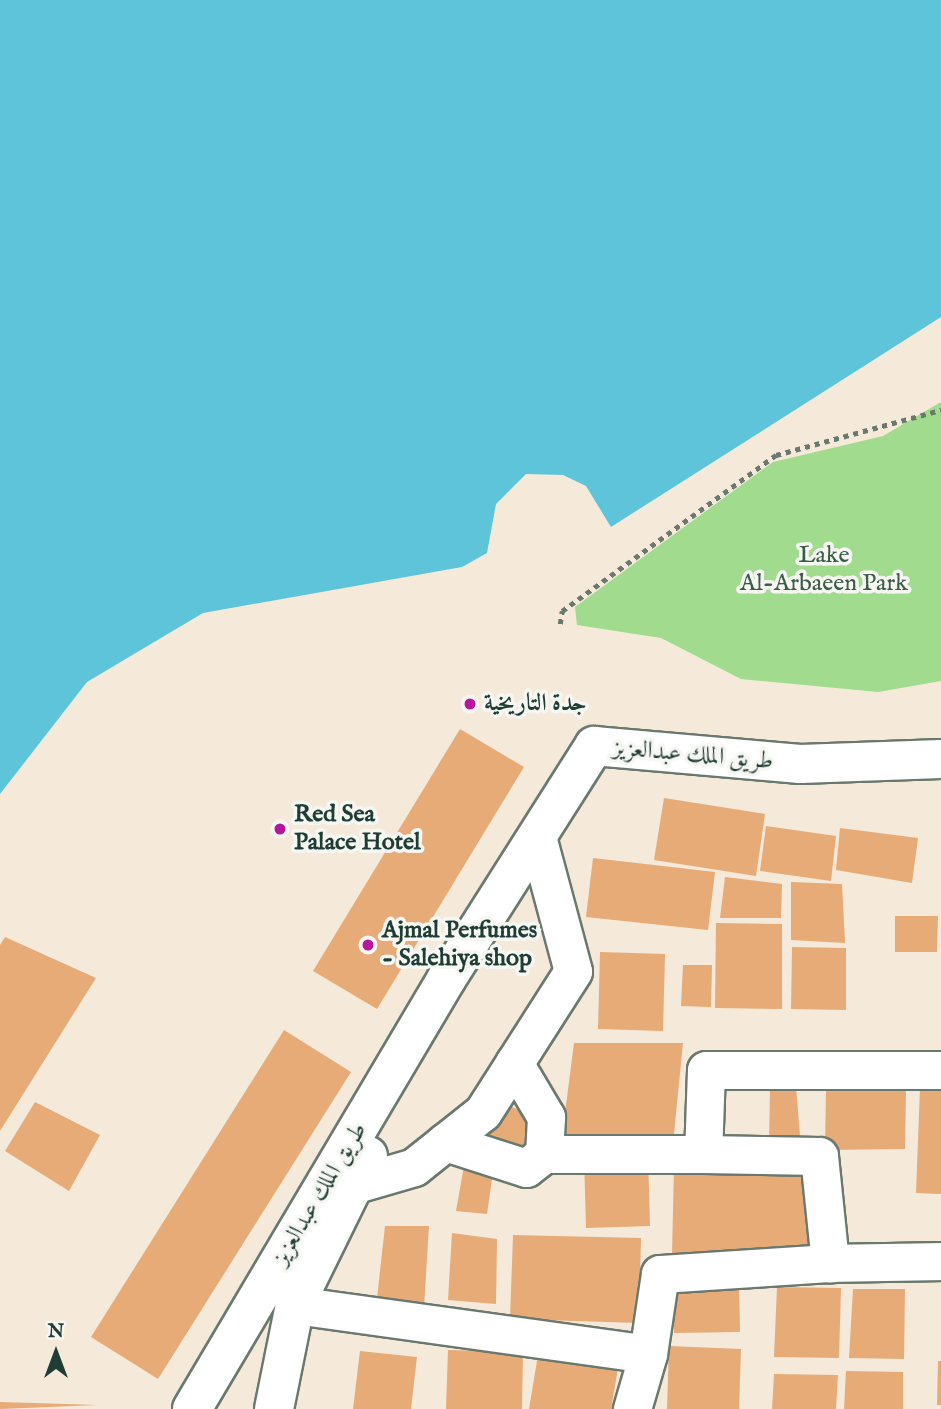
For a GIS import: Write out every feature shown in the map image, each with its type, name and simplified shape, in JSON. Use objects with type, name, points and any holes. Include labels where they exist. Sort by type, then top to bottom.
[{"type":"main road","name":"طريق الملك عبدالعزيز","points":[[192,1409],[447,978],[538,840],[594,746],[800,764],[941,759]]},
{"type":"main road","name":"طريق الملك عبدالعزيز","points":[[274,1409],[295,1305],[355,1184],[447,978]]},
{"type":"street","points":[[355,1184],[414,1167],[483,1112],[573,971],[538,840]]},
{"type":"street","points":[[514,1063],[546,1117],[544,1153]]},
{"type":"street","points":[[703,1154],[706,1070],[941,1070]]},
{"type":"street","points":[[445,1142],[526,1168],[544,1153],[819,1156],[830,1263]]},
{"type":"street","points":[[632,1409],[648,1354],[660,1274],[830,1263],[941,1261]]},
{"type":"street","points":[[295,1305],[648,1354]]},
{"type":"path","points":[[560,624],[562,611],[776,455],[941,410]]},
{"type":"green space","name":"Lake Al-Arbaeen Park","points":[[941,402],[941,681],[878,692],[741,679],[661,638],[577,625],[575,607],[773,462],[883,436]]},
{"type":"water","points":[[0,0],[941,0],[941,317],[611,527],[586,486],[563,475],[526,474],[496,504],[487,553],[462,567],[203,613],[87,682],[0,794]]},
{"type":"building","points":[[460,729],[524,767],[377,1009],[313,971]]},
{"type":"building","points":[[664,798],[765,814],[756,876],[654,860]]},
{"type":"building","points":[[766,826],[836,836],[831,881],[760,871]]},
{"type":"building","points":[[840,828],[918,838],[912,883],[836,870]]},
{"type":"building","points":[[593,858],[715,872],[708,930],[586,917]]},
{"type":"building","points":[[725,877],[782,884],[781,918],[720,918]]},
{"type":"building","points":[[791,882],[842,884],[845,943],[791,940]]},
{"type":"building","points":[[895,916],[938,916],[937,952],[895,952]]},
{"type":"building","points":[[716,923],[782,924],[782,1009],[715,1008]]},
{"type":"building","points":[[5,937],[96,978],[0,1131],[0,945]]},
{"type":"building","points":[[792,947],[846,948],[846,1010],[791,1009]]},
{"type":"building","points":[[600,952],[665,954],[663,1031],[598,1029]]},
{"type":"building","points":[[683,965],[712,965],[711,1007],[681,1006]]},
{"type":"building","points":[[284,1030],[351,1072],[158,1379],[91,1337]]},
{"type":"building","points":[[574,1043],[683,1043],[673,1144],[561,1144]]},
{"type":"building","points":[[796,1086],[801,1148],[769,1147],[770,1087]]},
{"type":"building","points":[[920,1087],[941,1087],[941,1194],[916,1193]]},
{"type":"building","points":[[826,1089],[906,1090],[905,1149],[825,1150]]},
{"type":"building","points":[[497,1100],[538,1119],[523,1157],[480,1136]]},
{"type":"building","points":[[35,1102],[100,1135],[69,1191],[5,1151]]},
{"type":"building","points":[[648,1155],[650,1226],[586,1228],[584,1157]]},
{"type":"building","points":[[674,1165],[818,1169],[821,1252],[672,1255]]},
{"type":"building","points":[[464,1166],[493,1172],[487,1214],[456,1211]]},
{"type":"building","points":[[385,1226],[429,1226],[424,1307],[377,1298]]},
{"type":"building","points":[[452,1233],[497,1239],[496,1304],[448,1300]]},
{"type":"building","points":[[513,1235],[641,1238],[639,1323],[510,1319]]},
{"type":"building","points":[[739,1284],[740,1332],[674,1333],[673,1285]]},
{"type":"building","points":[[777,1287],[841,1288],[839,1358],[774,1357]]},
{"type":"building","points":[[853,1289],[905,1289],[904,1359],[849,1358]]},
{"type":"building","points":[[669,1346],[741,1349],[739,1409],[667,1409]]},
{"type":"building","points":[[448,1350],[523,1352],[522,1409],[446,1409]]},
{"type":"building","points":[[360,1351],[417,1357],[411,1409],[353,1409]]},
{"type":"building","points":[[538,1355],[618,1368],[611,1409],[529,1409]]},
{"type":"building","points":[[938,1361],[941,1361],[941,1405],[937,1405]]},
{"type":"building","points":[[846,1371],[903,1372],[903,1409],[844,1409]]},
{"type":"building","points":[[774,1374],[838,1375],[836,1409],[772,1409]]},
{"type":"building","points":[[0,1402],[98,1405],[0,1409]]},
{"type":"place","name":"جدة التاريخية","points":[[470,704]]},
{"type":"place","name":"Red Sea Palace Hotel","points":[[280,829]]},
{"type":"place","name":"Ajmal Perfumes - Salehiya shop","points":[[368,945]]}]
